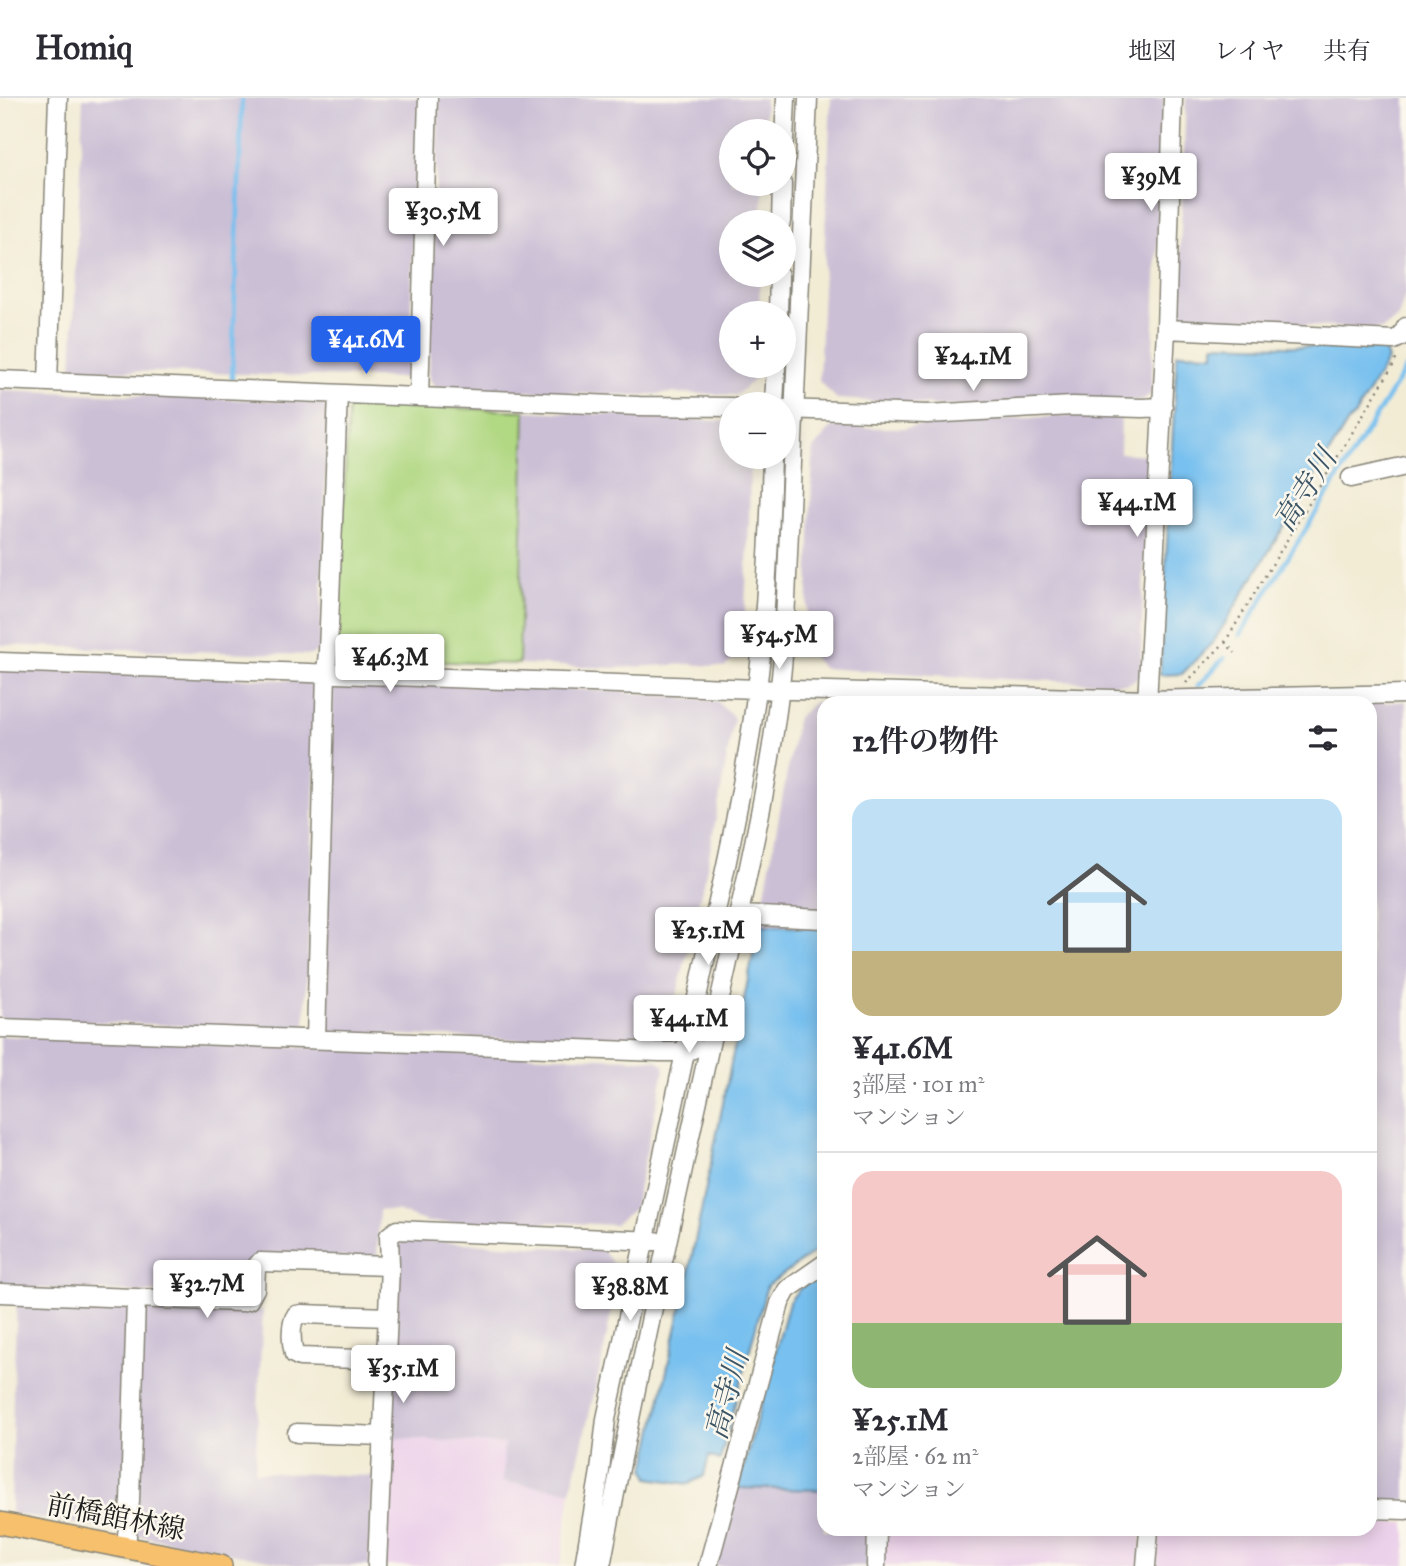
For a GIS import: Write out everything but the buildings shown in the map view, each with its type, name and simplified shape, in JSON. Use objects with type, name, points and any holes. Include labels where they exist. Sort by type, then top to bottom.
[{"type":"main road","name":"前橋館林線","points":[[0,1522],[221,1566]]},
{"type":"street","points":[[48,382],[58,98]]},
{"type":"street","points":[[419,397],[428,98]]},
{"type":"street","points":[[785,119],[786,98]]},
{"type":"street","points":[[790,392],[808,98]]},
{"type":"street","points":[[1153,696],[1173,98]]},
{"type":"street","points":[[1166,329],[1394,341],[1404,332]]},
{"type":"street","points":[[0,380],[639,406],[719,407]]},
{"type":"street","points":[[316,1039],[326,672],[338,394]]},
{"type":"street","points":[[796,410],[927,414],[1073,407],[1163,407]]},
{"type":"street","points":[[1351,478],[1406,466]]},
{"type":"street","points":[[584,1566],[606,1419],[723,878],[750,737],[767,584],[772,469]]},
{"type":"street","points":[[601,1566],[619,1468],[739,915],[774,740],[784,645],[788,469]]},
{"type":"street","points":[[0,662],[998,696]]},
{"type":"street","points":[[1334,696],[1406,694]]},
{"type":"street","points":[[739,915],[817,919]]},
{"type":"street","points":[[0,1028],[686,1052],[700,1045],[714,1028]]},
{"type":"street","points":[[686,1052],[700,1077],[701,1090]]},
{"type":"street","points":[[377,1566],[390,1237],[397,1230],[667,1241]]},
{"type":"street","points":[[0,1293],[241,1303],[249,1300],[255,1289],[256,1267],[260,1262],[390,1266]]},
{"type":"street","points":[[708,1566],[780,1303],[787,1290],[817,1269]]},
{"type":"street","points":[[126,1548],[136,1298]]},
{"type":"street","points":[[386,1360],[300,1357],[294,1354],[292,1349],[293,1319],[302,1314],[388,1317]]},
{"type":"street","points":[[297,1433],[383,1436]]},
{"type":"street","points":[[1377,1509],[1406,1510]]},
{"type":"street","points":[[876,1566],[877,1536]]},
{"type":"street","points":[[1146,1566],[1148,1536]]},
{"type":"path","points":[[1162,696],[1188,681],[1225,642],[1394,365],[1404,332]]},
{"type":"path","points":[[1225,642],[1235,653]]},
{"type":"shaded area","points":[[83,98],[419,98],[408,378],[72,370]]},
{"type":"shaded area","points":[[439,98],[765,98],[764,119],[719,119],[719,196],[763,196],[762,210],[719,210],[719,287],[760,287],[759,301],[719,301],[719,378],[756,378],[740,392],[644,395],[435,387],[429,378]]},
{"type":"shaded area","points":[[831,98],[1164,98],[1151,394],[1142,400],[952,406],[837,399],[819,381]]},
{"type":"shaded area","points":[[1186,98],[1406,98],[1406,292],[1398,318],[1382,329],[1190,321],[1178,307]]},
{"type":"shaded area","points":[[0,390],[322,403],[328,409],[320,649],[311,655],[0,645]]},
{"type":"shaded area","points":[[525,411],[719,421],[719,469],[750,469],[743,652],[724,667],[689,664],[613,668],[519,664]]},
{"type":"shaded area","points":[[1084,415],[1121,417],[1120,453],[1148,455],[1140,677],[1127,684],[822,668],[806,647],[813,449],[832,427],[904,428],[949,422]]},
{"type":"shaded area","points":[[0,669],[313,681],[318,687],[305,1024],[296,1030],[0,1018]]},
{"type":"shaded area","points":[[341,680],[612,691],[717,701],[734,718],[707,867],[667,1038],[654,1045],[328,1032],[321,1022],[330,855],[333,687]]},
{"type":"shaded area","points":[[1406,701],[1406,1500],[1377,1500],[1377,703]]},
{"type":"shaded area","points":[[817,702],[817,926],[759,925],[797,718]]},
{"type":"shaded area","points":[[0,1036],[657,1060],[665,1066],[634,1209],[614,1225],[427,1222],[397,1211],[379,1210],[377,1259],[261,1254],[248,1284],[236,1296],[0,1287]]},
{"type":"shaded area","points":[[405,1240],[602,1250],[619,1271],[603,1356],[571,1491],[503,1482],[504,1444],[391,1438],[399,1245]]},
{"type":"shaded area","points":[[17,1302],[133,1304],[123,1532],[11,1513]]},
{"type":"shaded area","points":[[140,1304],[263,1310],[255,1472],[373,1476],[369,1566],[300,1566],[135,1535]]},
{"type":"shaded area","points":[[391,1438],[505,1444],[503,1482],[571,1491],[560,1566],[383,1566]]},
{"type":"shaded area","points":[[738,1488],[817,1490],[817,1536],[869,1536],[868,1566],[715,1566]]},
{"type":"shaded area","points":[[1377,1522],[1406,1523],[1406,1566],[1157,1566],[1160,1536],[1377,1536]]},
{"type":"shaded area","points":[[878,1536],[1142,1536],[1139,1566],[877,1566]]},
{"type":"green space","points":[[354,404],[525,411],[519,664],[344,659],[337,651],[348,409]]},
{"type":"water","points":[[1214,344],[1384,349],[1388,359],[1214,641],[1182,674],[1160,675],[1177,353],[1214,354]]},
{"type":"water","points":[[760,927],[817,928],[817,1250],[767,1286],[720,1460],[709,1456],[704,1476],[688,1484],[649,1478],[645,1469]]},
{"type":"water","points":[[817,1277],[817,1490],[738,1488],[789,1302],[799,1289]]},
{"type":"waterway","points":[[232,378],[242,98]]},
{"type":"waterway","name":"高寺川","points":[[1240,635],[1406,368]]},
{"type":"waterway","name":"高寺川","points":[[1198,686],[1224,658]]}]
